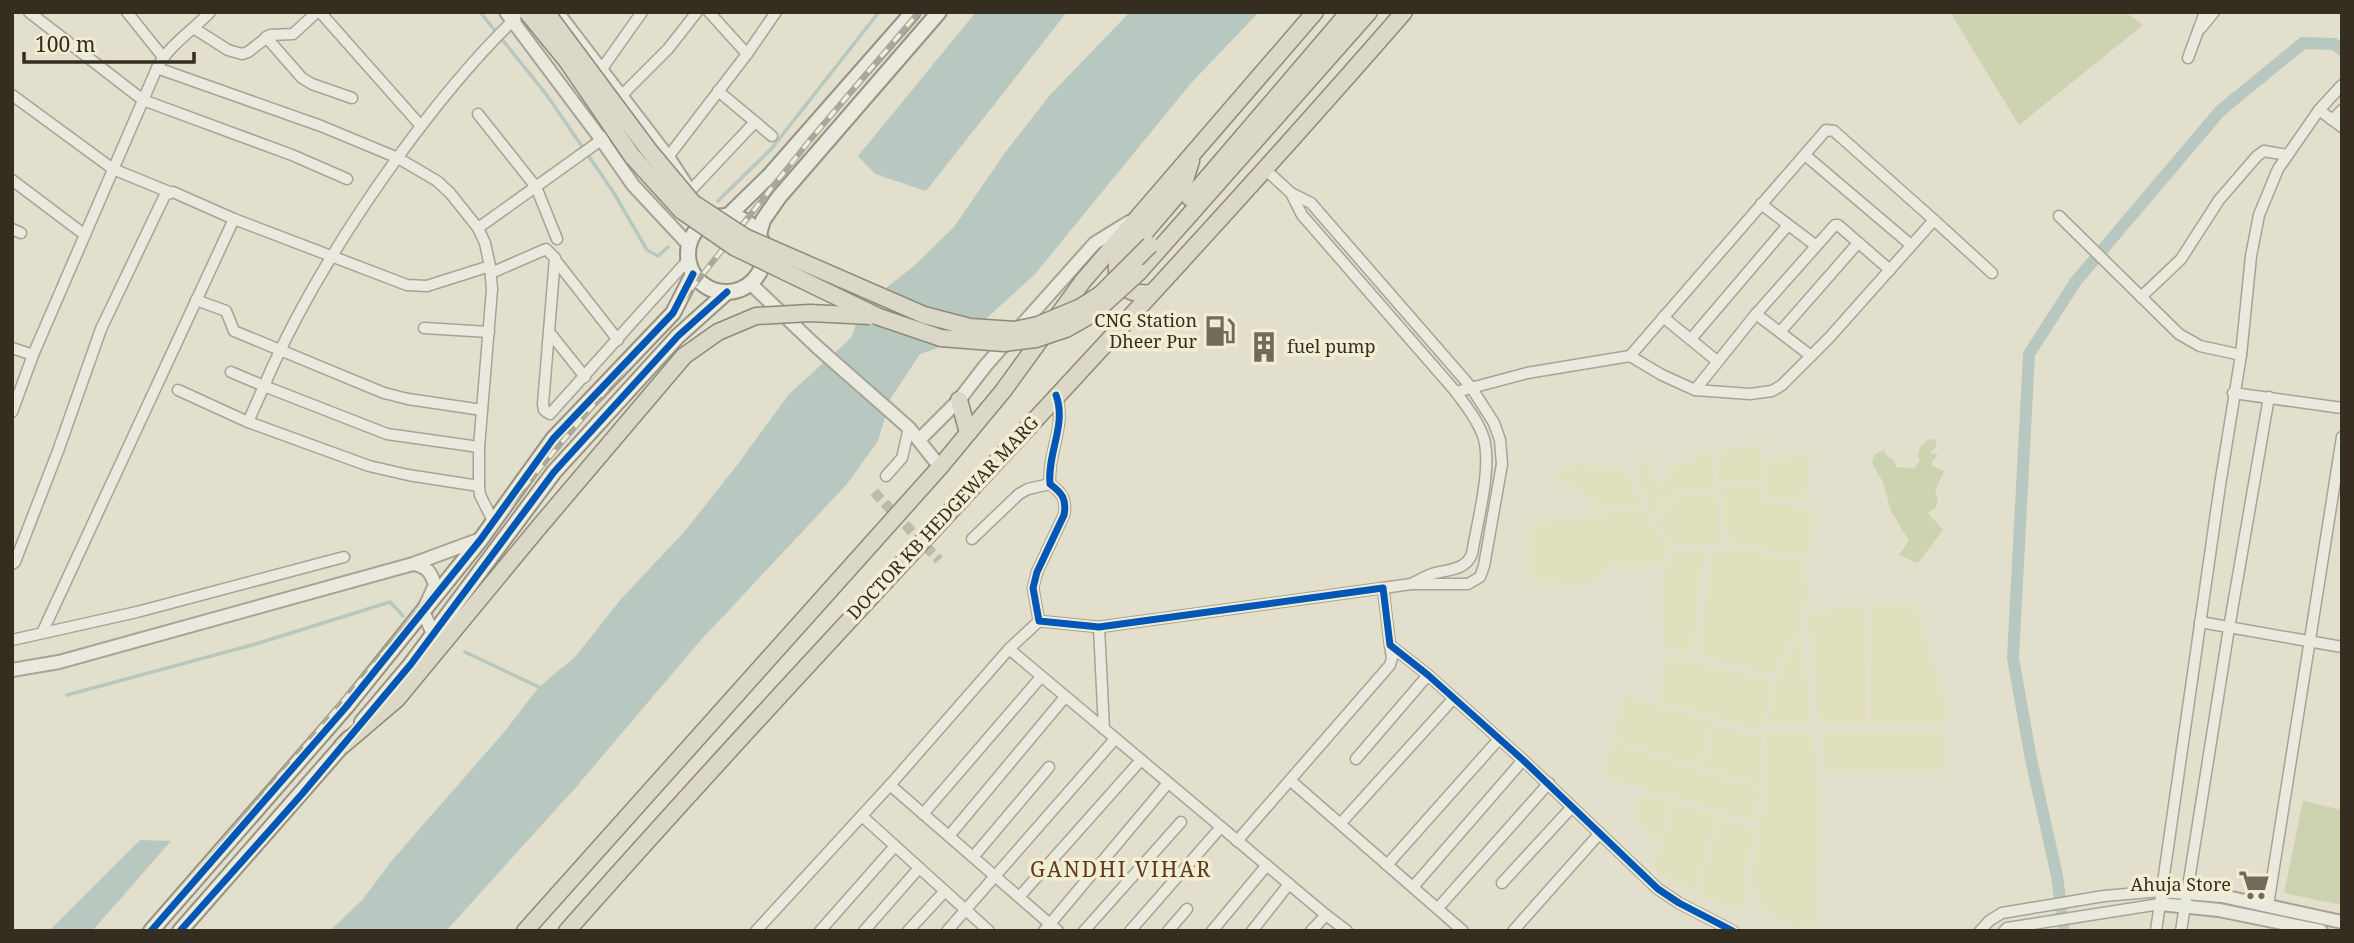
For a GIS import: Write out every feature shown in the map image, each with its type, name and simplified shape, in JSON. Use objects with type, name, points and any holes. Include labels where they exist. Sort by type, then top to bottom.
[{"type":"highway","points":[[546,12],[648,149],[693,203],[745,237],[924,315],[970,327],[1015,330],[1060,317],[1101,294],[1150,245],[1349,12]]},
{"type":"highway","name":"DOCTOR KB HEDGEWAR MARG","points":[[525,931],[940,467],[1003,391],[1083,281],[1315,12]]},
{"type":"highway","points":[[515,18],[567,61],[632,156],[682,211],[734,247],[879,317],[942,338],[1004,343],[1036,339],[1066,328],[1094,313],[1139,272],[1369,12]]},
{"type":"highway","name":"DOCTOR KB HEDGEWAR MARG","points":[[566,931],[1056,395],[1266,170],[1404,12]]},
{"type":"highway","points":[[1151,293],[1138,294],[1128,291],[1116,275],[1117,265],[1182,189],[1193,153]]},
{"type":"highway","points":[[343,744],[397,699],[684,356],[718,332],[756,316],[810,313],[879,317]]},
{"type":"highway","points":[[959,400],[968,433]]},
{"type":"main road","points":[[724,216],[769,176],[914,12]]},
{"type":"main road","points":[[758,234],[763,220],[779,197],[939,12]]},
{"type":"main road","points":[[151,931],[346,707],[481,538],[553,439],[673,313],[690,260],[695,232],[706,221],[724,216],[735,217],[748,223],[758,234],[764,248],[763,263],[757,277],[746,287],[727,292],[717,292],[703,285],[690,260]]},
{"type":"main road","points":[[180,931],[343,744],[433,634],[554,471],[678,336],[727,292]]},
{"type":"street","points":[[29,12],[143,100],[292,155],[347,179]]},
{"type":"street","points":[[127,12],[163,58]]},
{"type":"street","points":[[12,412],[33,355],[157,68],[163,58],[210,12]]},
{"type":"street","points":[[195,29],[236,54],[248,52],[266,37],[293,34],[318,12],[421,126]]},
{"type":"street","points":[[557,12],[691,190],[724,216]]},
{"type":"street","points":[[601,70],[642,12]]},
{"type":"street","points":[[621,96],[668,49],[696,12]]},
{"type":"street","points":[[709,12],[747,54]]},
{"type":"street","points":[[668,157],[719,92],[775,12]]},
{"type":"street","points":[[2188,58],[2205,12]]},
{"type":"street","points":[[2199,30],[2214,12]]},
{"type":"street","points":[[248,422],[279,351],[354,217],[421,126],[515,18],[597,142],[690,260],[553,413],[547,413],[542,404],[556,261]]},
{"type":"street","points":[[266,37],[302,78],[352,98]]},
{"type":"street","points":[[157,68],[321,126],[398,158],[450,192],[478,228],[485,243],[492,289],[479,447],[479,486],[484,506],[494,521]]},
{"type":"street","points":[[2156,931],[2233,393],[2241,355],[2251,256],[2259,215],[2266,193],[2287,156],[2319,110],[2339,87]]},
{"type":"street","points":[[719,92],[772,136]]},
{"type":"street","points":[[12,95],[113,169],[234,219],[407,285],[426,286],[490,270],[546,249],[552,253],[618,340]]},
{"type":"street","points":[[2319,110],[2342,127]]},
{"type":"street","points":[[2332,120],[2342,110]]},
{"type":"street","points":[[478,114],[536,187],[557,239]]},
{"type":"street","points":[[478,228],[636,116]]},
{"type":"street","points":[[691,190],[755,122]]},
{"type":"street","points":[[1630,356],[1826,130],[1834,131],[1992,273]]},
{"type":"street","points":[[2138,295],[2181,259],[2219,200],[2257,156],[2264,151],[2287,156]]},
{"type":"street","points":[[1805,155],[1911,245]]},
{"type":"street","points":[[1266,170],[1290,193],[1302,215],[1455,392],[1474,418],[1483,437],[1488,459],[1472,554],[1465,565],[1424,577],[1411,584]]},
{"type":"street","points":[[12,180],[85,235]]},
{"type":"street","points":[[12,564],[58,451],[102,329],[162,199],[169,192]]},
{"type":"street","points":[[755,931],[862,817],[1009,649],[1039,621],[1100,627],[1411,584],[1468,584],[1480,577],[1485,566],[1502,464],[1500,440],[1494,423],[1471,387],[1311,202],[1290,193]]},
{"type":"street","points":[[1762,204],[1815,245]]},
{"type":"street","points":[[919,440],[959,400],[986,365],[1095,243],[1139,216]]},
{"type":"street","points":[[2059,216],[2188,341],[2241,355]]},
{"type":"street","points":[[42,633],[234,219]]},
{"type":"street","points":[[1455,392],[1527,373],[1630,356],[1695,390],[1750,394],[1772,391],[1782,386],[1811,356],[1934,220]]},
{"type":"street","points":[[1691,339],[1788,225]]},
{"type":"street","points":[[1695,390],[1756,314],[1835,225],[1890,270]]},
{"type":"street","points":[[1780,332],[1858,243]]},
{"type":"street","points":[[750,283],[909,428],[940,467]]},
{"type":"street","points":[[196,300],[226,311],[234,331],[395,397],[482,410]]},
{"type":"street","points":[[1756,314],[1811,356]]},
{"type":"street","points":[[1663,317],[1717,361]]},
{"type":"street","points":[[424,328],[489,332]]},
{"type":"street","points":[[550,333],[585,377]]},
{"type":"street","points":[[12,348],[33,355]]},
{"type":"street","points":[[231,372],[387,434],[479,447]]},
{"type":"street","points":[[178,390],[248,422],[388,471],[479,486]]},
{"type":"street","points":[[2233,393],[2342,408]]},
{"type":"street","points":[[1050,484],[1051,459],[1061,413],[1056,395]]},
{"type":"street","points":[[2181,931],[2269,397]]},
{"type":"street","points":[[886,476],[902,458],[909,428]]},
{"type":"street","points":[[2268,905],[2342,437]]},
{"type":"street","points":[[972,539],[1019,494],[1050,484]]},
{"type":"street","points":[[1039,621],[1033,588],[1065,505],[1064,496],[1050,484]]},
{"type":"street","points":[[12,670],[59,662],[414,564],[481,538]]},
{"type":"street","points":[[12,640],[137,612],[344,557]]},
{"type":"street","points":[[414,564],[425,566],[432,574],[435,585],[423,611],[433,634]]},
{"type":"street","points":[[1237,841],[1390,665],[1392,658],[1383,589]]},
{"type":"street","points":[[2200,622],[2342,647]]},
{"type":"street","points":[[1100,627],[1104,729]]},
{"type":"street","points":[[1390,645],[1428,675],[1549,783],[1658,889],[1733,931]]},
{"type":"street","points":[[1009,649],[1347,931]]},
{"type":"street","points":[[1356,759],[1428,675]]},
{"type":"street","points":[[923,814],[1041,677]]},
{"type":"street","points":[[949,836],[1065,697]]},
{"type":"street","points":[[1341,823],[1454,698]]},
{"type":"street","points":[[947,931],[1115,739]]},
{"type":"street","points":[[1387,865],[1499,739]]},
{"type":"street","points":[[1020,896],[1140,760]]},
{"type":"street","points":[[1413,887],[1523,760]]},
{"type":"street","points":[[974,856],[1049,767]]},
{"type":"street","points":[[1291,780],[1463,931]]},
{"type":"street","points":[[890,785],[1020,896],[1051,928],[1168,783]]},
{"type":"street","points":[[1438,908],[1549,783]]},
{"type":"street","points":[[1502,883],[1572,807]]},
{"type":"street","points":[[862,817],[989,931]]},
{"type":"street","points":[[1084,931],[1181,822]]},
{"type":"street","points":[[1130,931],[1221,827]]},
{"type":"street","points":[[1513,931],[1600,833]]},
{"type":"street","points":[[820,931],[895,846]]},
{"type":"street","points":[[1212,931],[1267,865]]},
{"type":"street","points":[[864,931],[919,868]]},
{"type":"street","points":[[1252,931],[1289,884]]},
{"type":"street","points":[[908,931],[945,891]]},
{"type":"street","points":[[2002,913],[2010,928],[2096,913],[2161,897]]},
{"type":"street","points":[[1980,931],[2002,913],[2095,898],[2161,897],[2268,905],[2342,922]]},
{"type":"street","points":[[2186,899],[2265,925],[2321,931]]},
{"type":"street","points":[[1168,931],[1187,909]]},
{"type":"street","points":[[1311,931],[1326,915]]},
{"type":"green space","points":[[1950,12],[2125,12],[2143,25],[2019,125]]},
{"type":"green space","points":[[1929,439],[1935,440],[1937,446],[1930,453],[1938,455],[1932,461],[1932,466],[1944,471],[1935,491],[1938,499],[1936,507],[1928,513],[1943,530],[1918,563],[1899,555],[1909,541],[1891,511],[1883,482],[1872,463],[1874,455],[1884,450],[1886,455],[1894,460],[1896,467],[1915,468],[1920,461],[1920,447]]},
{"type":"green space","points":[[1762,446],[1763,481],[1718,481],[1715,451]]},
{"type":"green space","points":[[1710,451],[1716,488],[1661,496],[1663,513],[1652,514],[1635,476],[1642,475],[1640,462],[1650,460],[1654,483],[1668,482],[1666,467],[1695,463],[1694,453]]},
{"type":"green space","points":[[1809,455],[1805,501],[1766,498],[1765,461]]},
{"type":"green space","points":[[1572,465],[1625,467],[1644,509],[1593,510],[1595,500],[1556,477]]},
{"type":"green space","points":[[1721,486],[1762,486],[1764,502],[1810,507],[1814,518],[1812,547],[1804,557],[1725,541]]},
{"type":"green space","points":[[1718,492],[1720,543],[1673,544],[1659,530],[1653,517],[1666,516],[1665,499]]},
{"type":"green space","points":[[1645,512],[1657,533],[1671,549],[1659,565],[1611,566],[1591,583],[1530,582],[1531,524],[1590,517],[1592,514]]},
{"type":"green space","points":[[1727,546],[1804,562],[1809,605],[1799,606],[1801,625],[1773,675],[1698,657],[1711,551],[1726,552]]},
{"type":"green space","points":[[1678,550],[1705,550],[1692,655],[1664,649],[1663,568]]},
{"type":"green space","points":[[1915,602],[1949,714],[1941,724],[1871,724],[1871,604]]},
{"type":"green space","points":[[1865,605],[1866,725],[1819,724],[1807,612]]},
{"type":"green space","points":[[1802,633],[1810,724],[1767,724],[1774,689],[1786,659]]},
{"type":"green space","points":[[1668,656],[1772,681],[1762,731],[1657,700]]},
{"type":"green space","points":[[1626,696],[1713,722],[1699,766],[1614,740]]},
{"type":"green space","points":[[1716,724],[1762,737],[1760,785],[1703,767]]},
{"type":"green space","points":[[1820,730],[1936,730],[1945,736],[1947,764],[1936,773],[1839,772],[1826,768]]},
{"type":"green space","points":[[1766,731],[1812,731],[1822,805],[1815,924],[1793,928],[1765,910],[1750,882],[1765,795]]},
{"type":"green space","points":[[1612,742],[1760,789],[1755,822],[1601,775]]},
{"type":"green space","points":[[1644,793],[1672,803],[1657,843],[1636,821],[1633,812]]},
{"type":"green space","points":[[2303,801],[2342,810],[2342,905],[2284,893]]},
{"type":"green space","points":[[1675,803],[1717,816],[1694,890],[1668,878],[1653,867]]},
{"type":"green space","points":[[1720,818],[1754,829],[1744,882],[1749,890],[1746,905],[1739,912],[1698,893]]},
{"type":"shaded area","points":[[976,12],[1067,12],[926,191],[875,174],[858,156]]},
{"type":"shaded area","points":[[1130,12],[1259,12],[1192,82],[1035,274],[964,339],[920,354],[891,398],[878,441],[847,484],[700,641],[577,786],[446,931],[330,931],[363,899],[394,858],[505,731],[539,687],[576,656],[621,599],[685,531],[789,394],[851,338],[862,307],[915,265],[954,227],[1004,154],[1050,95]]},
{"type":"shaded area","points":[[140,840],[171,841],[92,931],[49,931]]},
{"type":"waterway","points":[[480,12],[546,94],[614,193],[647,250],[658,256],[668,247]]},
{"type":"waterway","points":[[718,201],[772,148],[879,12]]},
{"type":"waterway","points":[[2064,931],[2057,876],[2031,759],[2013,658],[2029,354],[2076,281],[2220,111],[2303,43],[2334,44],[2342,50]]},
{"type":"waterway","points":[[67,695],[256,644],[390,602],[403,616]]},
{"type":"waterway","points":[[465,652],[543,689]]},
{"type":"tunnel","points":[[874,492],[939,560]]},
{"type":"railway","points":[[149,931],[687,294],[810,140],[919,12]]},
{"type":"cycle path","points":[[151,931],[346,707],[481,539],[553,439],[673,313],[693,274]]},
{"type":"cycle path","points":[[180,931],[302,794],[411,664],[554,472],[678,336],[727,292]]},
{"type":"cycle path","points":[[1056,395],[1059,417],[1050,484],[1063,497],[1065,509],[1037,572],[1033,588],[1039,621],[1099,627],[1383,588],[1390,645],[1428,675],[1523,760],[1658,889],[1733,931]]},
{"type":"place","name":"CNG Station Dheer Pur","points":[[1220,331]]},
{"type":"place","name":"fuel pump","points":[[1264,347]]},
{"type":"place","name":"Ahuja Store","points":[[2254,885]]},
{"type":"district","name":"GANDHI VIHAR","points":[[1121,870]]}]
